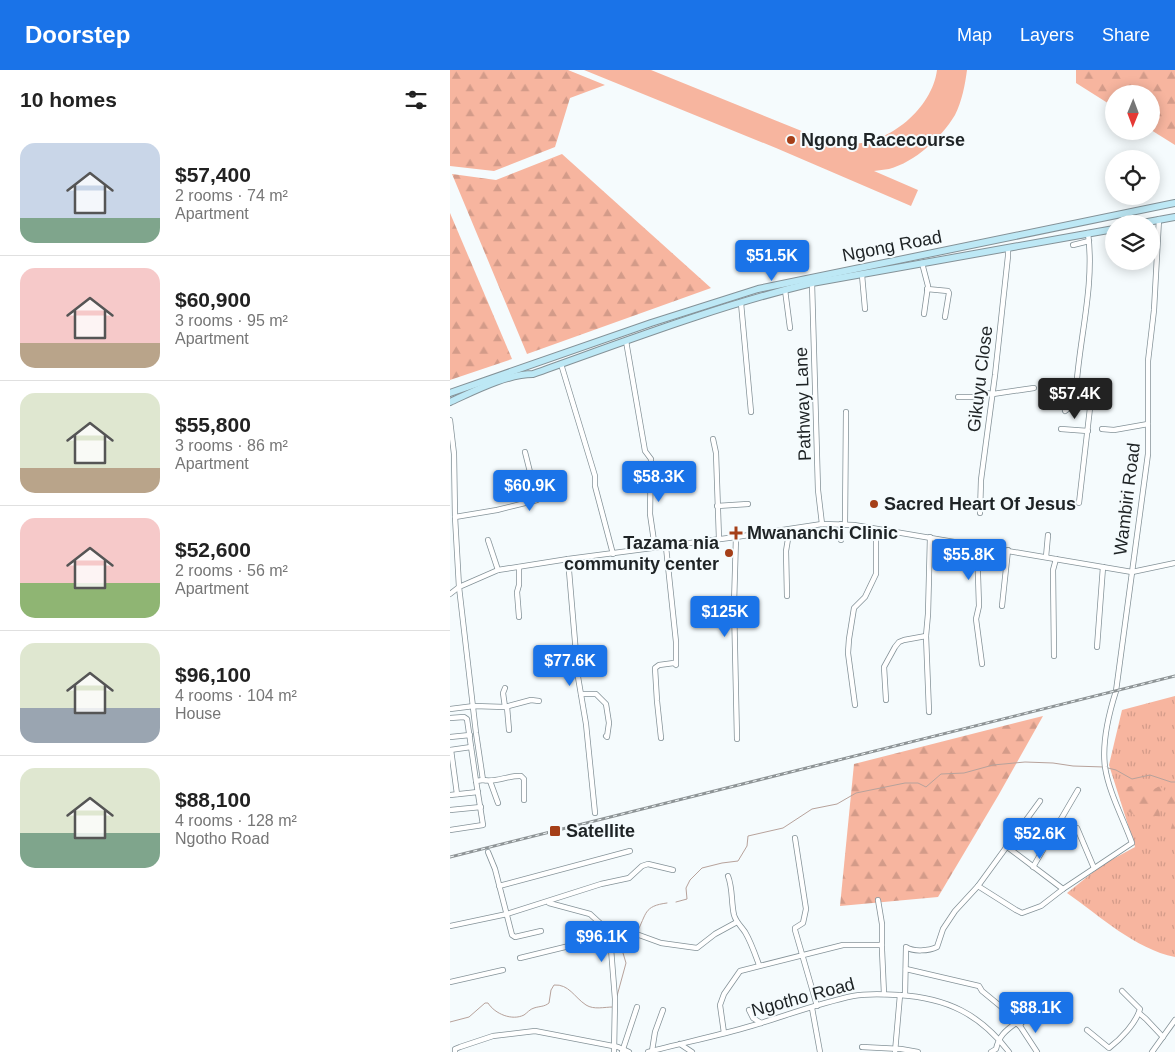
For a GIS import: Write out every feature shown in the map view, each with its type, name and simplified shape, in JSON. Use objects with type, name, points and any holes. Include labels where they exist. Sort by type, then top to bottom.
[{"type":"main road","name":"Ngong Road","points":[[450,393],[758,288],[1175,203]]},
{"type":"main road","points":[[1156,208],[1158,215]]},
{"type":"main road","points":[[1160,219],[1175,217]]},
{"type":"main road","name":"Ngong Road","points":[[450,402],[522,374],[534,374],[741,302],[785,290],[1105,230]]},
{"type":"street","points":[[1065,411],[1069,408],[1071,397],[1076,391],[1088,285],[1090,258],[1088,233]]},
{"type":"street","points":[[1073,245],[1089,241]]},
{"type":"street","name":"Gikuyu Close","points":[[980,513],[981,480],[993,394],[1008,248]]},
{"type":"street","points":[[922,263],[928,289],[924,314]]},
{"type":"street","name":"Wambiri Road","points":[[1094,868],[1132,843],[1109,783],[1105,762],[1109,717],[1116,691],[1148,454],[1148,361],[1156,270]]},
{"type":"street","points":[[862,275],[865,309]]},
{"type":"street","name":"Pathway Lane","points":[[812,284],[815,326],[814,390],[818,490],[822,524]]},
{"type":"street","points":[[928,289],[948,291],[946,317]]},
{"type":"street","points":[[785,290],[790,328]]},
{"type":"street","points":[[741,302],[750,412]]},
{"type":"street","points":[[626,341],[645,451],[651,459],[650,514],[655,548]]},
{"type":"street","points":[[561,364],[595,476],[597,492],[613,554]]},
{"type":"street","points":[[958,397],[974,397],[986,393],[993,394],[1034,388]]},
{"type":"street","points":[[1076,391],[1090,404],[1079,503]]},
{"type":"street","points":[[841,540],[846,412]]},
{"type":"street","points":[[450,420],[454,454],[455,516],[460,587],[484,780]]},
{"type":"street","points":[[1102,430],[1114,430],[1148,424]]},
{"type":"street","points":[[1061,429],[1088,431]]},
{"type":"street","points":[[714,439],[719,539]]},
{"type":"street","points":[[455,516],[498,510],[537,500],[526,452]]},
{"type":"street","points":[[717,506],[748,504]]},
{"type":"street","points":[[450,594],[460,587],[498,570],[822,524],[843,524],[930,537],[1132,572],[1175,563]]},
{"type":"street","points":[[855,704],[848,645],[854,608],[865,598],[876,574],[876,529]]},
{"type":"street","points":[[787,596],[786,560],[788,530]]},
{"type":"street","points":[[1046,557],[1048,535]]},
{"type":"street","points":[[736,537],[734,604],[737,739]]},
{"type":"street","points":[[929,712],[926,636],[930,537]]},
{"type":"street","points":[[488,540],[498,570]]},
{"type":"street","points":[[977,545],[979,606],[976,619],[982,664]]},
{"type":"street","points":[[661,738],[655,668],[659,665],[674,663],[676,665],[676,642],[666,547]]},
{"type":"street","points":[[1002,606],[1008,550]]},
{"type":"street","points":[[568,559],[594,813]]},
{"type":"street","points":[[1054,656],[1053,570],[1056,559]]},
{"type":"street","points":[[519,567],[520,585],[517,592],[520,617]]},
{"type":"street","points":[[1097,647],[1103,567]]},
{"type":"street","points":[[886,700],[884,667],[895,647],[904,640],[926,636]]},
{"type":"street","points":[[505,688],[503,693],[509,730]]},
{"type":"street","points":[[581,694],[596,694],[606,704],[609,723],[606,736]]},
{"type":"street","points":[[450,709],[474,706],[506,707],[530,700],[539,701]]},
{"type":"street","points":[[450,718],[464,717],[467,719],[483,823],[482,826],[450,830]]},
{"type":"street","points":[[450,737],[470,735]]},
{"type":"street","points":[[457,794],[450,750],[471,747]]},
{"type":"street","points":[[476,781],[490,781],[511,776],[521,776],[524,779],[524,800]]},
{"type":"street","points":[[490,781],[498,803]]},
{"type":"street","points":[[1033,867],[1078,790]]},
{"type":"street","points":[[450,795],[478,792]]},
{"type":"street","points":[[895,1051],[906,970],[906,947],[912,950],[932,950],[937,947],[943,929],[955,911],[978,886],[1040,801]]},
{"type":"street","points":[[450,810],[481,807]]},
{"type":"street","points":[[978,886],[1022,912],[1041,906],[1094,868],[1077,828]]},
{"type":"street","points":[[795,838],[806,909],[803,923],[795,928],[795,930],[804,955],[815,1007],[820,1052]]},
{"type":"street","points":[[1006,846],[1063,889]]},
{"type":"street","points":[[499,886],[630,851]]},
{"type":"street","points":[[488,852],[495,869],[512,934],[515,937],[541,931]]},
{"type":"street","points":[[450,926],[507,914],[601,884],[629,878],[642,866],[648,864],[673,870]]},
{"type":"street","points":[[728,876],[732,886],[734,914],[752,946],[759,965]]},
{"type":"street","points":[[878,900],[882,924],[884,994]]},
{"type":"street","points":[[547,902],[590,914],[595,917],[609,934],[615,999],[614,1050]]},
{"type":"street","points":[[520,958],[609,934],[631,937],[639,935],[661,943],[697,948],[715,934],[737,922]]},
{"type":"street","points":[[724,1033],[720,1006],[724,994],[740,971],[843,945],[882,944]]},
{"type":"street","points":[[450,982],[503,970]]},
{"type":"street","points":[[906,970],[979,986],[982,991],[1020,1024],[1037,1052]]},
{"type":"street","points":[[1087,1030],[1108,1050],[1124,1034],[1139,1013],[1140,1008],[1122,991]]},
{"type":"street","name":"Ngotho Road","points":[[650,1052],[853,996],[884,994],[903,995],[955,1006],[980,1022],[998,1038],[1009,1052]]},
{"type":"street","points":[[991,1052],[996,1049],[998,1038],[1016,1023],[1020,1024],[1050,1003]]},
{"type":"street","points":[[622,1050],[637,1007]]},
{"type":"street","points":[[650,1052],[663,1010]]},
{"type":"street","points":[[749,1010],[760,1023]]},
{"type":"street","points":[[1139,1013],[1163,1037]]},
{"type":"street","points":[[1152,1052],[1175,1020]]},
{"type":"street","points":[[454,1050],[493,1036],[534,1031],[629,1052]]},
{"type":"street","points":[[680,1044],[692,1052]]},
{"type":"street","points":[[862,1047],[918,1052]]},
{"type":"green space","points":[[450,70],[568,70],[605,85],[570,98],[555,147],[494,171],[450,166]]},
{"type":"green space","name":"Ngong Racecourse","points":[[584,70],[651,70],[819,138],[849,144],[864,143],[878,138],[906,122],[927,98],[937,70],[967,70],[963,93],[955,115],[935,140],[918,155],[899,166],[874,171],[918,190],[911,206],[776,148]]},
{"type":"green space","points":[[1076,70],[1175,70],[1175,145],[1160,136],[1160,85],[1105,85],[1105,101],[1076,83]]},
{"type":"green space","points":[[562,154],[711,288],[527,354],[452,174],[496,180]]},
{"type":"green space","points":[[450,213],[512,359],[450,380]]},
{"type":"green space","points":[[1175,696],[1175,957],[1146,947],[1118,931],[1067,893],[1102,865],[1135,847],[1109,765],[1122,710]]},
{"type":"green space","points":[[1043,716],[938,897],[840,906],[854,764]]},
{"type":"green space","points":[[1133,786],[1154,789],[1160,786],[1166,792],[1175,790],[1175,832],[1170,831],[1174,819],[1169,817],[1164,807],[1159,808],[1160,817],[1155,816],[1152,824],[1127,811],[1126,798],[1121,788]]},
{"type":"waterway","points":[[676,902],[687,899],[686,888],[690,880],[702,868],[738,861],[747,846],[748,836],[783,828],[812,809],[837,804],[856,793],[905,783],[918,783],[926,787],[941,774],[964,773],[993,765],[1025,762],[1104,767]]},
{"type":"waterway","points":[[1108,768],[1116,770],[1132,779],[1150,775],[1175,782]]},
{"type":"waterway","points":[[637,932],[650,909],[659,904],[667,903]]},
{"type":"waterway","points":[[617,996],[626,963],[623,953],[631,942]]},
{"type":"waterway","points":[[450,1022],[469,1017],[485,1003],[488,1003],[499,1013],[509,1017],[519,1017],[549,1003],[551,990],[554,985],[568,989],[589,1007],[613,1007]]},
{"type":"railway","points":[[450,857],[1175,676]]},
{"type":"place","name":"Ngong Racecourse","points":[[791,140]]},
{"type":"place","name":"Sacred Heart Of Jesus","points":[[874,504]]},
{"type":"place","name":"Mwananchi Clinic","points":[[736,533]]},
{"type":"place","name":"Tazama nia community center","points":[[729,553]]},
{"type":"place","name":"Satellite","points":[[555,831]]}]
